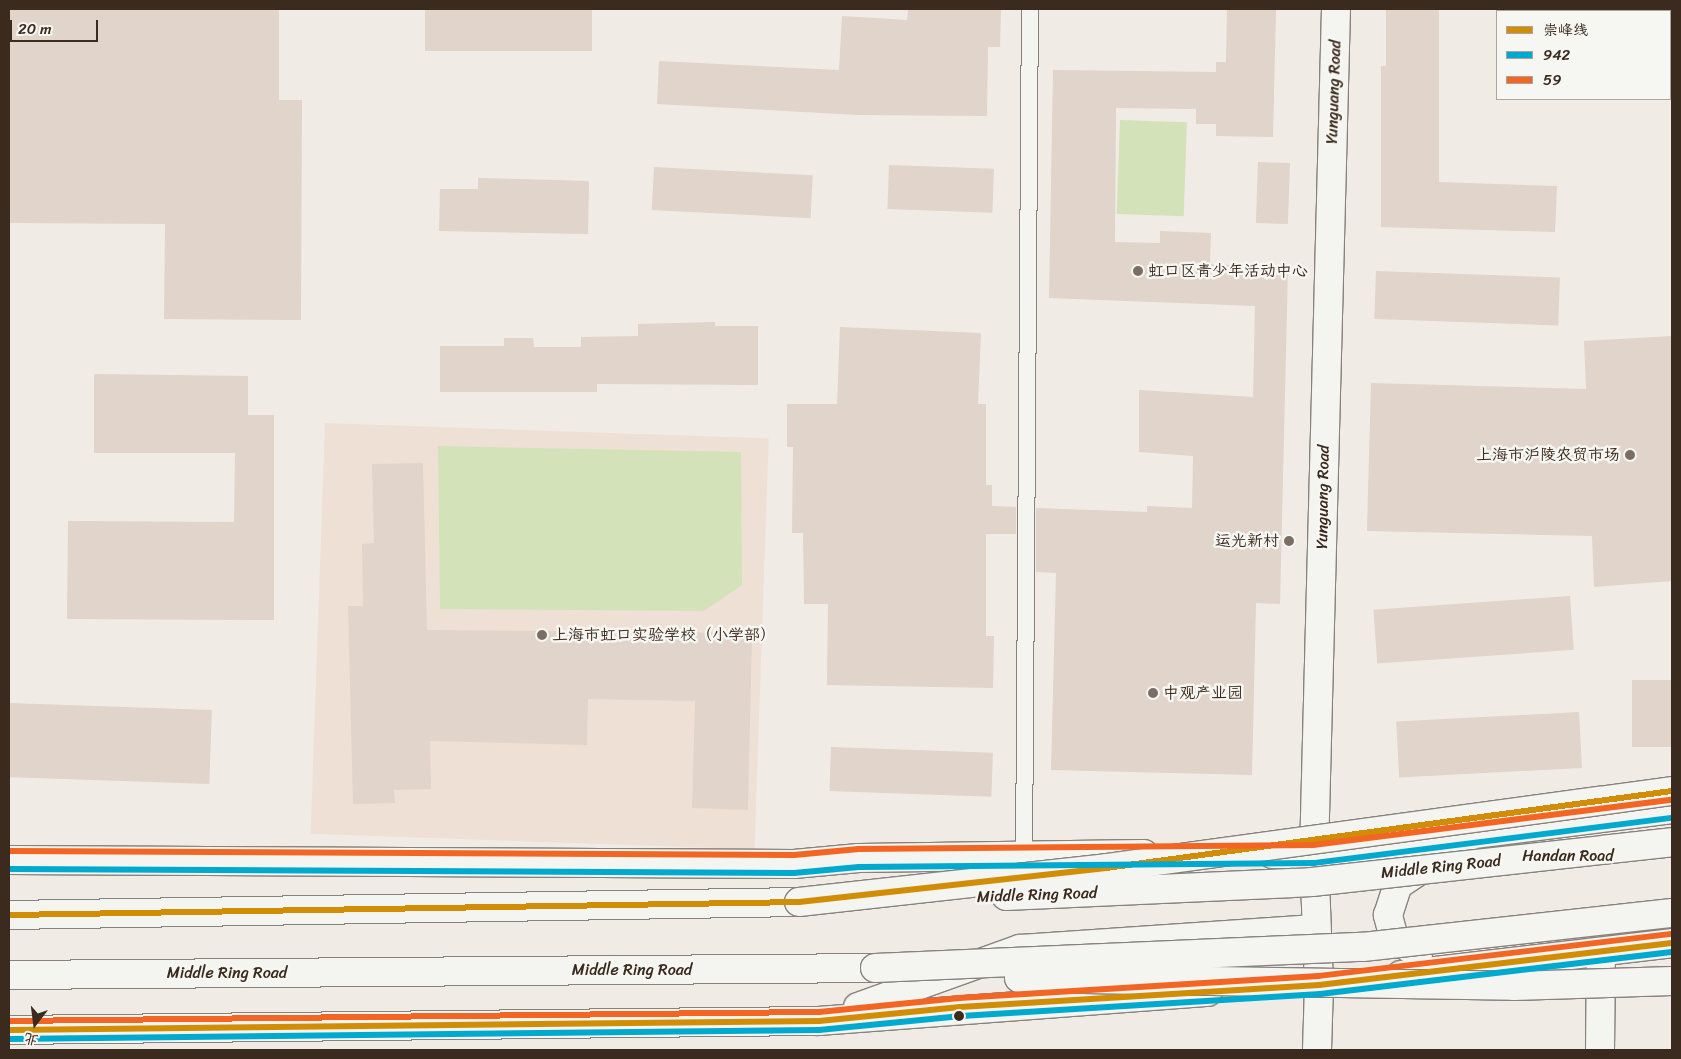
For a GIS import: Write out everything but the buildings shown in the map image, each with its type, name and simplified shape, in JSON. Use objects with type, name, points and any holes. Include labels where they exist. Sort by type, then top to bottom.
[{"type":"main road","name":"Yunguang Road","points":[[1317,1050],[1319,985],[1315,929],[1314,854],[1336,9]]},
{"type":"main road","points":[[800,902],[1106,868],[1672,791]]},
{"type":"main road","name":"Handan Road","points":[[1314,854],[1672,809]]},
{"type":"main road","name":"Middle Ring Road","points":[[14,915],[800,902],[1312,882],[1672,842]]},
{"type":"main road","name":"Handan Road","points":[[9,860],[794,864],[859,858],[1314,854],[1614,856],[1672,849]]},
{"type":"main road","points":[[1481,856],[1450,859],[1411,875],[1398,884],[1390,900],[1389,928],[1394,938],[1419,954],[1502,963]]},
{"type":"main road","points":[[1544,958],[1641,906],[1672,902]]},
{"type":"main road","name":"Middle Ring Road","points":[[15,975],[875,968],[1363,947],[1672,913]]},
{"type":"main road","points":[[819,1021],[1020,949],[1315,929]]},
{"type":"main road","points":[[9,1030],[819,1021],[960,1007],[1319,985],[1672,943]]},
{"type":"main road","points":[[1600,1050],[1601,952]]},
{"type":"main road","points":[[875,968],[1094,982],[1514,986],[1672,981]]},
{"type":"lane","points":[[1024,858],[1030,9]]},
{"type":"shaded area","name":"上海市虹口实验学校（小学部）","points":[[325,423],[769,438],[754,849],[311,834]]},
{"type":"green space","points":[[1120,120],[1187,122],[1184,216],[1117,214]]},
{"type":"green space","points":[[438,446],[741,452],[742,585],[704,611],[440,609]]},
{"type":"transit line","name":"崇峰线","points":[[9,915],[799,902],[1106,868],[1672,791]]},
{"type":"transit line","name":"59","points":[[9,851],[794,855],[859,849],[1313,845],[1671,800]]},
{"type":"transit line","name":"942","points":[[9,869],[794,873],[859,867],[1314,863],[1672,818]]},
{"type":"transit line","name":"59","points":[[9,1021],[819,1012],[959,998],[1318,976],[1671,934]]},
{"type":"transit line","name":"崇峰线","points":[[9,1030],[819,1021],[960,1007],[1319,985],[1672,943]]},
{"type":"transit line","name":"942","points":[[9,1039],[819,1030],[961,1016],[1320,994],[1672,952]]},
{"type":"place","name":"虹口区青少年活动中心","points":[[1138,271]]},
{"type":"place","name":"上海市沪陵农贸市场","points":[[1630,455]]},
{"type":"place","name":"运光新村","points":[[1289,541]]},
{"type":"place","name":"上海市虹口实验学校（小学部）","points":[[542,635]]},
{"type":"place","name":"中观产业园","points":[[1153,693]]}]
